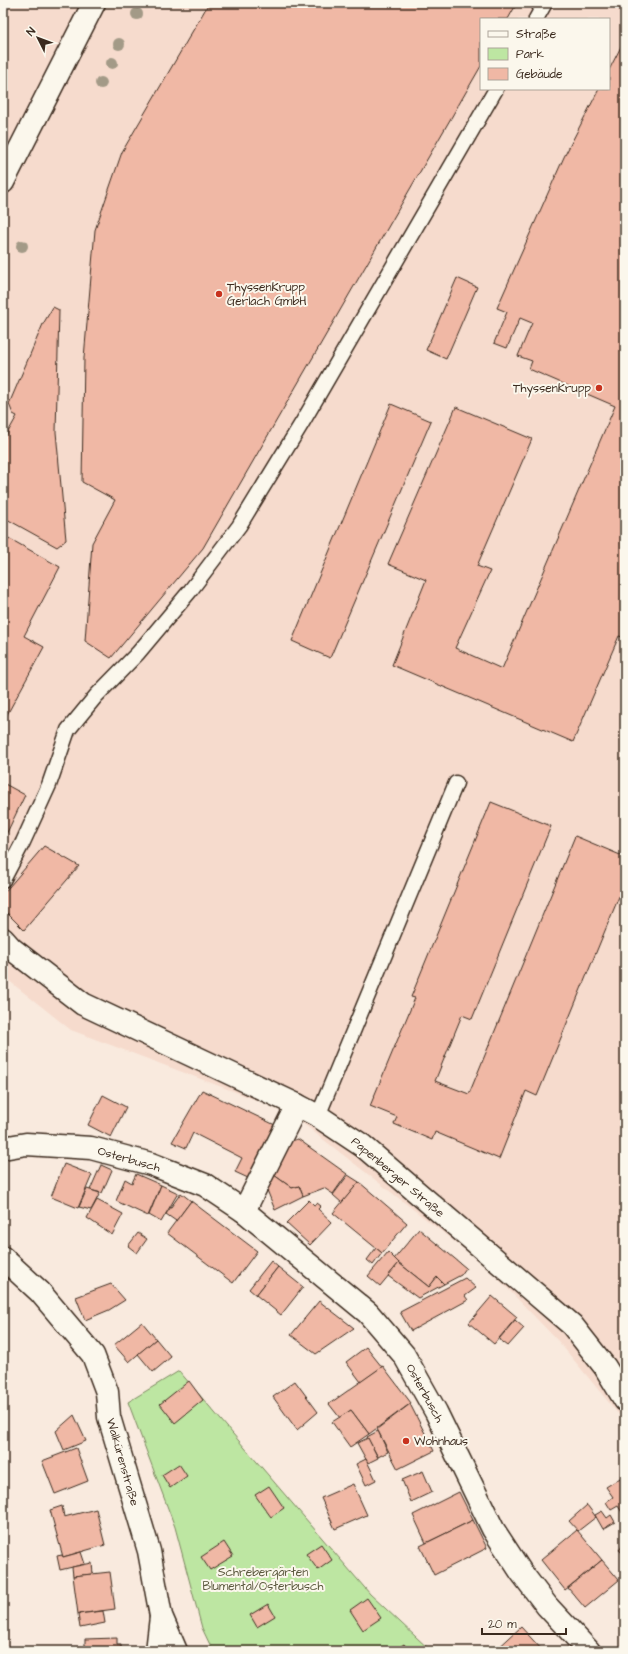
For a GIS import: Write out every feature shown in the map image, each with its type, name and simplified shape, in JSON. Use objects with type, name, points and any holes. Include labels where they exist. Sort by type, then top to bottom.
[{"type":"street","points":[[3,182],[94,3]]},
{"type":"street","name":"Papenberger Straße","points":[[3,939],[12,949],[83,1004],[297,1105],[318,1116],[363,1146],[572,1325],[605,1368],[625,1400]]},
{"type":"street","points":[[244,1211],[297,1105]]},
{"type":"street","name":"Osterbusch","points":[[3,1148],[26,1144],[91,1148],[123,1155],[151,1164],[205,1185],[244,1211],[368,1313],[404,1355],[436,1412],[493,1529],[521,1572],[547,1606],[589,1651]]},
{"type":"street","name":"Walkürenstraße","points":[[3,1258],[40,1292],[93,1354],[107,1392],[109,1417],[149,1551],[161,1616],[176,1651]]},
{"type":"street","points":[[157,1651],[161,1616]]},
{"type":"lane","points":[[537,18],[545,3]]},
{"type":"lane","points":[[3,880],[24,842],[49,785],[68,730],[96,696],[138,654],[190,591],[239,526],[306,416],[495,90]]},
{"type":"lane","points":[[318,1116],[456,783]]},
{"type":"shaded area","points":[[3,3],[625,3],[625,1422],[559,1342],[486,1266],[288,1112],[71,1030],[3,976]]},
{"type":"green space","name":"Schrebergärten Blumental/Osterbusch","points":[[179,1371],[370,1594],[431,1651],[213,1651],[202,1628],[175,1527],[128,1402]]},
{"type":"building","name":"ThyssenKrupp Gerlach GmbH","points":[[209,3],[517,3],[509,18],[480,18],[480,68],[203,548],[111,658],[85,641],[92,543],[115,500],[82,482],[84,358],[95,230],[122,152]]},
{"type":"building","name":"ThyssenKrupp","points":[[625,39],[625,638],[619,636],[573,742],[392,665],[426,580],[388,564],[456,407],[532,439],[477,566],[490,571],[455,648],[502,669],[615,406],[529,369],[532,361],[518,356],[532,323],[520,318],[507,348],[494,343],[507,312],[497,308],[564,157],[598,90],[610,90],[610,68]]},
{"type":"building","points":[[457,278],[477,287],[446,359],[426,350]]},
{"type":"building","points":[[53,307],[59,310],[56,432],[66,540],[57,547],[3,517],[3,441],[17,416],[13,414],[9,404],[43,324]]},
{"type":"building","points":[[391,404],[431,421],[330,658],[292,641]]},
{"type":"building","points":[[3,535],[60,567],[24,636],[44,647],[3,722]]},
{"type":"building","points":[[3,783],[25,795],[3,841]]},
{"type":"building","points":[[491,802],[551,826],[472,1019],[462,1015],[435,1081],[469,1094],[575,836],[625,857],[625,882],[537,1096],[526,1091],[499,1159],[435,1132],[432,1140],[394,1124],[397,1117],[370,1106],[415,998],[411,997]]},
{"type":"building","points":[[44,846],[79,866],[24,930],[3,909],[3,894]]},
{"type":"building","points":[[202,1090],[275,1125],[248,1178],[235,1172],[242,1158],[193,1133],[186,1148],[172,1142]]},
{"type":"building","points":[[103,1095],[126,1107],[111,1137],[88,1125]]},
{"type":"building","points":[[298,1139],[347,1174],[333,1194],[324,1188],[303,1196],[299,1186],[292,1188],[274,1175],[291,1141]]},
{"type":"building","points":[[64,1164],[92,1175],[78,1208],[51,1197]]},
{"type":"building","points":[[101,1165],[112,1170],[102,1193],[90,1190]]},
{"type":"building","points":[[136,1174],[161,1185],[148,1216],[116,1201],[125,1179],[132,1183]]},
{"type":"building","points":[[274,1175],[292,1188],[299,1186],[303,1196],[275,1210],[267,1190]]},
{"type":"building","points":[[348,1175],[359,1182],[342,1203],[333,1195]]},
{"type":"building","points":[[359,1182],[407,1223],[382,1253],[333,1213]]},
{"type":"building","points":[[161,1185],[178,1193],[161,1222],[149,1215]]},
{"type":"building","points":[[87,1189],[100,1193],[91,1210],[79,1207]]},
{"type":"building","points":[[181,1193],[191,1201],[176,1221],[166,1214]]},
{"type":"building","points":[[97,1200],[123,1214],[112,1235],[87,1218]]},
{"type":"building","points":[[309,1200],[314,1205],[317,1203],[321,1206],[318,1209],[332,1222],[310,1245],[286,1223]]},
{"type":"building","points":[[191,1201],[257,1251],[233,1283],[167,1233]]},
{"type":"building","points":[[419,1229],[466,1268],[461,1275],[444,1284],[437,1277],[429,1287],[394,1259]]},
{"type":"building","points":[[138,1233],[147,1239],[137,1253],[128,1246]]},
{"type":"building","points":[[376,1248],[382,1253],[373,1265],[367,1260]]},
{"type":"building","points":[[388,1252],[399,1263],[380,1286],[368,1276]]},
{"type":"building","points":[[271,1261],[278,1267],[256,1295],[249,1289]]},
{"type":"building","points":[[399,1263],[429,1287],[437,1277],[444,1284],[418,1298],[388,1276]]},
{"type":"building","points":[[278,1267],[303,1287],[281,1315],[256,1295]]},
{"type":"building","points":[[465,1278],[476,1288],[465,1296],[468,1300],[411,1331],[400,1312]]},
{"type":"building","points":[[111,1284],[125,1300],[109,1310],[85,1320],[76,1297]]},
{"type":"building","points":[[492,1296],[517,1317],[494,1344],[469,1323]]},
{"type":"building","points":[[319,1301],[354,1328],[316,1354],[291,1335]]},
{"type":"building","points":[[515,1320],[524,1328],[508,1346],[499,1339]]},
{"type":"building","points":[[142,1322],[156,1339],[129,1362],[114,1345]]},
{"type":"building","points":[[156,1339],[171,1357],[153,1372],[138,1354]]},
{"type":"building","points":[[366,1347],[382,1367],[361,1382],[346,1362]]},
{"type":"building","points":[[383,1366],[411,1403],[369,1434],[351,1410],[340,1418],[329,1404]]},
{"type":"building","points":[[189,1381],[203,1400],[175,1423],[160,1404]]},
{"type":"building","points":[[295,1381],[318,1412],[297,1430],[273,1397]]},
{"type":"building","name":"Wohnhaus","points":[[410,1404],[434,1451],[398,1469],[377,1429]]},
{"type":"building","points":[[351,1410],[369,1434],[350,1447],[332,1422]]},
{"type":"building","points":[[74,1415],[86,1441],[64,1450],[56,1431]]},
{"type":"building","points":[[378,1431],[388,1452],[378,1457],[367,1437]]},
{"type":"building","points":[[368,1438],[378,1458],[368,1463],[357,1443]]},
{"type":"building","points":[[76,1448],[88,1481],[55,1494],[42,1461]]},
{"type":"building","points":[[366,1459],[376,1480],[366,1485],[356,1464]]},
{"type":"building","points":[[179,1464],[187,1476],[170,1488],[162,1475]]},
{"type":"building","points":[[423,1471],[432,1492],[411,1502],[402,1480]]},
{"type":"building","points":[[625,1475],[625,1517],[618,1506],[611,1510],[606,1502],[613,1497],[606,1487]]},
{"type":"building","points":[[353,1484],[367,1515],[335,1529],[321,1498]]},
{"type":"building","points":[[269,1486],[284,1508],[271,1517],[255,1495]]},
{"type":"building","points":[[459,1492],[473,1520],[426,1543],[413,1515]]},
{"type":"building","points":[[587,1505],[596,1517],[578,1531],[569,1521]]},
{"type":"building","points":[[62,1506],[64,1517],[96,1509],[105,1545],[63,1557],[50,1510]]},
{"type":"building","points":[[602,1511],[607,1518],[611,1515],[615,1522],[603,1529],[595,1515]]},
{"type":"building","points":[[473,1520],[487,1548],[434,1575],[420,1546]]},
{"type":"building","points":[[577,1530],[602,1560],[565,1590],[541,1560]]},
{"type":"building","points":[[224,1542],[233,1556],[210,1570],[201,1557]]},
{"type":"building","points":[[625,1543],[625,1555],[619,1550]]},
{"type":"building","points":[[321,1544],[332,1560],[318,1570],[306,1554]]},
{"type":"building","points":[[81,1552],[85,1564],[60,1570],[57,1556],[62,1555],[63,1557]]},
{"type":"building","points":[[602,1560],[619,1580],[585,1608],[568,1588]]},
{"type":"building","points":[[92,1563],[93,1574],[73,1576],[72,1567]]},
{"type":"building","points":[[110,1572],[115,1609],[78,1614],[73,1576]]},
{"type":"building","points":[[367,1598],[381,1618],[363,1630],[350,1610]]},
{"type":"building","points":[[268,1604],[275,1616],[257,1627],[250,1615]]},
{"type":"building","points":[[103,1611],[105,1623],[80,1628],[78,1614]]},
{"type":"building","points":[[521,1627],[543,1651],[495,1651]]},
{"type":"building","points":[[117,1638],[117,1645],[121,1645],[121,1651],[85,1651],[85,1639]]},
{"type":"building","points":[[404,1644],[409,1651],[394,1651]]},
{"type":"place","name":"ThyssenKrupp Gerlach GmbH","points":[[219,294]]},
{"type":"place","name":"ThyssenKrupp","points":[[599,388]]},
{"type":"place","name":"Wohnhaus","points":[[406,1441]]}]
